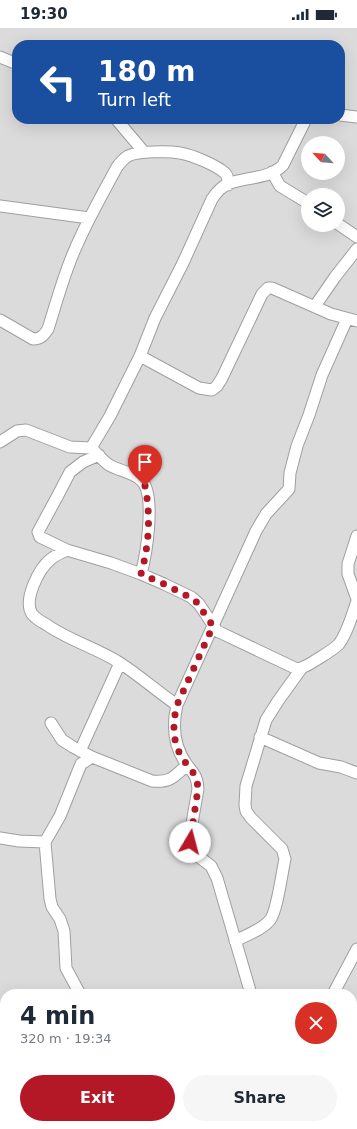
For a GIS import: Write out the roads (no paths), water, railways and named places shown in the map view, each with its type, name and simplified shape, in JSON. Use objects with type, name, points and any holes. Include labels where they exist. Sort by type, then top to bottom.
[{"type":"street","points":[[0,57],[12,62]]},
{"type":"street","points":[[345,116],[357,117]]},
{"type":"street","points":[[120,124],[144,152]]},
{"type":"street","points":[[301,669],[292,668],[221,633],[213,626],[195,600],[141,574],[111,563],[67,550],[40,538],[38,532],[70,472],[95,451],[110,416],[140,356],[155,318],[183,263],[207,207],[217,192],[228,184],[280,169],[304,124]]},
{"type":"street","points":[[0,320],[34,339],[38,339],[44,335],[53,316],[66,272],[76,247],[90,218],[122,161],[129,155],[144,152],[180,152],[211,164],[226,174],[228,184]]},
{"type":"street","points":[[272,172],[276,182],[284,189],[301,199]]},
{"type":"street","points":[[0,206],[90,218]]},
{"type":"street","points":[[345,229],[357,237]]},
{"type":"street","points":[[315,306],[357,249]]},
{"type":"street","points":[[140,356],[199,388],[212,390],[217,386],[222,378],[265,290],[272,288],[352,320],[322,375],[297,446],[290,473],[289,489],[266,514],[256,531],[177,705],[174,725],[175,735],[180,754],[187,766],[195,774],[198,789],[191,829],[191,848],[195,854],[211,866],[217,878],[249,989]]},
{"type":"street","points":[[0,442],[17,431],[26,430],[70,447],[95,451],[109,464],[142,481],[145,486],[148,500],[148,541],[141,574]]},
{"type":"street","points":[[235,941],[263,926],[274,915],[285,860],[282,849],[246,811],[246,786],[260,737],[266,720],[301,669],[333,649],[339,643],[345,632],[357,600],[348,574],[348,564],[357,536]]},
{"type":"street","points":[[67,550],[51,558],[43,567],[31,592],[30,607],[32,613],[40,621],[61,634],[120,663],[177,705]]},
{"type":"street","points":[[80,750],[120,663]]},
{"type":"street","points":[[51,723],[62,740],[70,745],[92,757],[152,780],[162,782],[172,778],[187,766]]},
{"type":"street","points":[[260,737],[319,763],[340,767],[357,774]]},
{"type":"street","points":[[77,989],[66,968],[64,931],[50,899],[45,842],[60,816],[81,764],[92,757]]},
{"type":"street","points":[[0,838],[19,841],[45,842]]},
{"type":"street","points":[[336,989],[357,949]]}]
